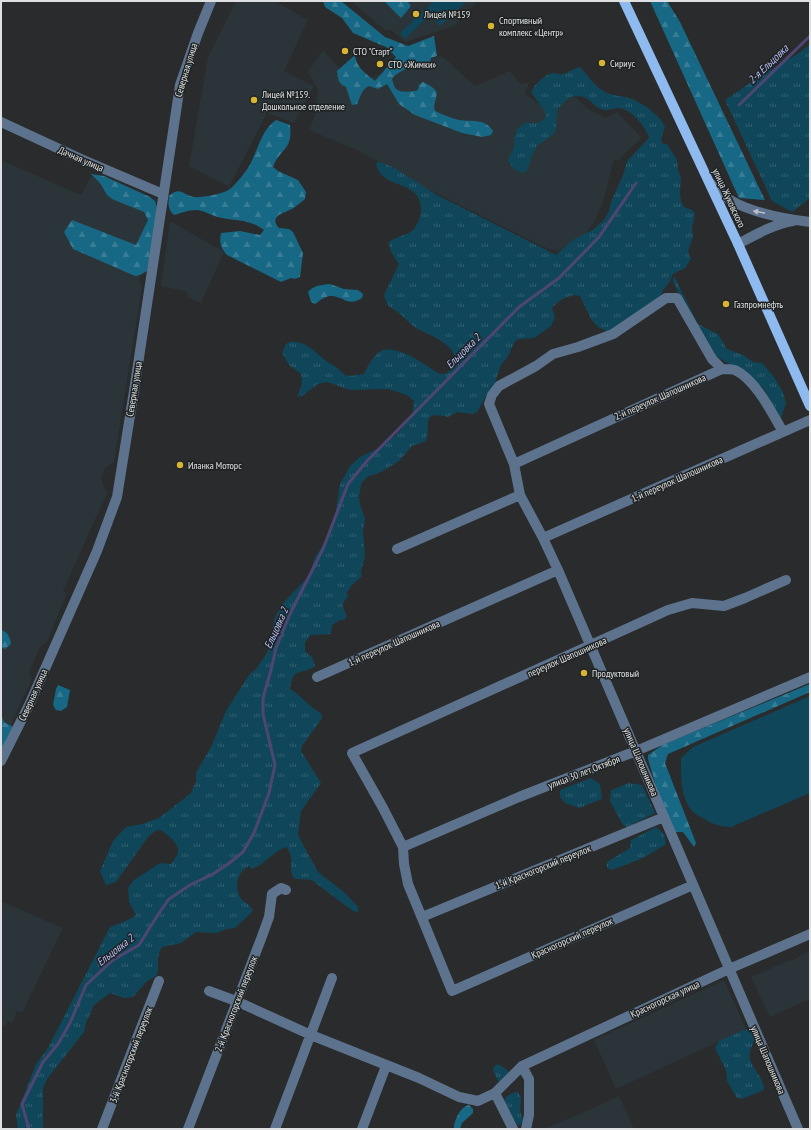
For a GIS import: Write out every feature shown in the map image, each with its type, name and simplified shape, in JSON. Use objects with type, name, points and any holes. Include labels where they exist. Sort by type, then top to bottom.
[{"type":"main road","name":"улица Жуковского","points":[[624,1],[738,244],[810,406]]},
{"type":"street","name":"Северная улица","points":[[1,761],[39,683],[97,551],[117,497],[134,391],[162,194],[180,85],[211,1]]},
{"type":"street","name":"Дачная улица","points":[[1,122],[162,194]]},
{"type":"street","points":[[709,182],[721,194],[752,211],[810,222]]},
{"type":"street","points":[[738,244],[766,230],[786,222],[797,220]]},
{"type":"street","name":"улица Шапошникова","points":[[722,369],[712,359],[677,298],[666,298],[613,334],[553,354],[536,366],[499,386],[492,395],[489,404],[514,464],[520,495],[558,570],[798,1129]]},
{"type":"street","points":[[722,369],[734,370],[746,379],[762,395],[783,432]]},
{"type":"street","name":"2-й переулок Шапошникова","points":[[514,464],[722,369]]},
{"type":"street","name":"1-й переулок Шапошникова","points":[[543,538],[810,420]]},
{"type":"street","points":[[397,549],[520,495]]},
{"type":"street","name":"1-й переулок Шапошникова","points":[[317,677],[558,570]]},
{"type":"street","name":"переулок Шапошникова","points":[[403,847],[352,753],[668,610],[692,602],[724,606],[786,580]]},
{"type":"street","name":"улица 30 лет Октября","points":[[403,847],[519,797],[636,751],[810,677]]},
{"type":"street","name":"1-й Красногорский переулок","points":[[422,917],[664,816]]},
{"type":"street","points":[[403,847],[404,864],[408,884],[422,917]]},
{"type":"street","name":"Красногорский переулок","points":[[422,917],[452,990],[693,885]]},
{"type":"street","name":"2-й Красногорский переулок","points":[[188,1129],[236,1001],[261,940],[269,917],[272,894],[281,888],[286,890]]},
{"type":"street","name":"Красногорская улица","points":[[495,1093],[522,1066],[729,969],[810,934]]},
{"type":"street","points":[[275,1129],[332,978]]},
{"type":"street","name":"3-й Красногорский переулок","points":[[102,1129],[159,981]]},
{"type":"street","points":[[209,992],[236,1001],[386,1066],[419,1078],[459,1097],[478,1100],[495,1093],[513,1129]]},
{"type":"street","points":[[362,1129],[386,1066]]},
{"type":"street","points":[[522,1066],[529,1079],[526,1129]]},
{"type":"shaded area","name":"Лицей №159. Дошкольное отделение","points":[[236,1],[275,1],[308,20],[284,71],[314,86],[294,123],[267,113],[229,187],[189,166],[208,57]]},
{"type":"shaded area","name":"Лицей №159","points":[[350,1],[478,1],[454,26],[405,42],[391,30],[385,30]]},
{"type":"shaded area","points":[[323,50],[354,85],[397,67],[442,56],[475,86],[510,71],[521,84],[529,83],[525,94],[550,112],[568,93],[588,109],[605,118],[617,112],[642,138],[627,151],[619,161],[614,160],[603,202],[594,222],[580,242],[558,251],[544,247],[420,185],[357,150],[309,130],[314,118],[318,90],[308,72]]},
{"type":"shaded area","points":[[1,160],[81,195],[91,176],[154,204],[139,280],[142,287],[114,462],[105,467],[101,480],[107,493],[63,591],[67,593],[47,642],[40,647],[29,673],[32,679],[5,738],[1,743]]},
{"type":"shaded area","points":[[170,221],[224,252],[201,303],[186,297],[188,292],[161,286]]},
{"type":"shaded area","points":[[1,901],[63,928],[22,1013],[17,1011],[12,1023],[8,1021],[5,1027],[1,1025]]},
{"type":"shaded area","points":[[810,950],[810,999],[770,1017],[751,977],[793,960]]},
{"type":"shaded area","points":[[724,980],[746,1029],[616,1089],[594,1040]]},
{"type":"shaded area","points":[[619,1096],[634,1129],[543,1129],[582,1113]]},
{"type":"green space","points":[[323,1],[341,1],[385,37],[408,46],[434,36],[437,56],[431,58],[430,63],[409,68],[395,76],[392,79],[395,88],[403,92],[416,91],[418,90],[419,85],[423,82],[433,88],[437,93],[434,107],[435,111],[459,120],[482,122],[493,131],[491,135],[482,137],[462,133],[415,115],[399,104],[387,84],[378,89],[369,86],[363,91],[357,104],[352,105],[346,87],[339,81],[337,71],[355,55],[359,67],[375,81],[396,57],[386,47],[353,33],[342,18],[325,7]]},
{"type":"green space","points":[[384,1],[407,1],[411,6],[401,18]]},
{"type":"green space","points":[[434,1],[467,1],[440,26],[430,15],[405,39],[400,33]]},
{"type":"green space","points":[[650,1],[667,1],[680,22],[765,200],[739,198]]},
{"type":"green space","points":[[810,44],[810,198],[792,212],[772,201],[725,100],[760,76],[799,53]]},
{"type":"green space","points":[[580,67],[592,82],[603,91],[612,95],[629,98],[639,103],[654,113],[665,126],[661,140],[663,144],[667,144],[677,160],[681,178],[681,202],[684,207],[692,210],[695,214],[692,228],[693,237],[688,251],[691,259],[685,268],[673,274],[661,295],[613,334],[598,327],[591,319],[580,296],[576,295],[561,300],[552,308],[555,317],[551,326],[534,338],[515,341],[507,358],[501,365],[493,388],[486,396],[477,412],[472,414],[457,412],[448,417],[439,415],[430,417],[428,420],[426,441],[412,446],[399,461],[381,472],[367,477],[361,484],[359,497],[365,518],[363,532],[365,556],[361,571],[362,576],[351,586],[346,594],[349,595],[343,605],[347,615],[345,620],[340,620],[332,625],[331,634],[311,635],[305,642],[305,651],[312,657],[315,666],[296,674],[291,682],[290,689],[321,713],[322,718],[302,746],[301,751],[321,783],[301,811],[298,835],[318,872],[345,893],[358,907],[358,912],[353,911],[313,881],[294,878],[291,873],[291,856],[287,847],[277,851],[261,865],[251,869],[249,866],[245,868],[238,879],[237,888],[241,899],[251,907],[253,911],[235,928],[226,929],[217,933],[196,932],[181,943],[162,947],[158,958],[157,975],[146,982],[133,997],[124,998],[110,993],[94,1005],[86,1023],[84,1032],[47,1079],[43,1088],[43,1129],[18,1129],[16,1115],[36,1064],[48,1048],[110,927],[136,915],[129,902],[128,888],[134,880],[157,865],[161,863],[171,864],[178,852],[175,842],[169,836],[160,830],[155,831],[148,837],[116,882],[106,885],[100,871],[113,841],[126,827],[142,824],[159,818],[190,794],[196,782],[196,773],[211,747],[226,711],[249,675],[256,669],[267,653],[276,615],[284,602],[309,576],[315,557],[329,536],[334,523],[340,484],[350,466],[360,457],[377,449],[396,435],[412,417],[414,401],[407,395],[388,389],[350,390],[327,382],[318,384],[302,396],[297,397],[302,384],[301,374],[289,365],[282,353],[286,344],[289,342],[295,342],[305,344],[347,376],[364,374],[376,355],[381,351],[388,350],[395,350],[411,356],[440,374],[445,374],[448,372],[455,361],[454,355],[444,343],[416,328],[387,304],[384,295],[399,264],[391,251],[389,242],[414,229],[419,221],[421,211],[420,201],[415,194],[409,189],[385,178],[379,172],[376,163],[380,162],[393,167],[437,195],[556,255],[573,240],[594,229],[604,220],[609,211],[627,161],[649,138],[642,124],[628,111],[619,108],[604,110],[586,98],[577,96],[570,97],[559,107],[557,111],[556,130],[554,134],[538,145],[533,153],[527,171],[523,173],[514,169],[508,161],[514,148],[514,139],[517,129],[525,123],[539,123],[546,117],[545,112],[531,92],[537,83],[546,76],[553,73],[564,73]]},
{"type":"green space","points":[[276,120],[290,125],[290,140],[273,167],[278,171],[298,180],[306,192],[305,199],[292,209],[278,216],[275,221],[279,228],[289,229],[293,232],[303,253],[300,277],[295,279],[291,278],[281,282],[227,255],[221,245],[221,233],[240,231],[260,235],[264,230],[254,224],[219,217],[199,210],[190,210],[174,215],[169,204],[169,196],[179,191],[190,196],[197,197],[217,194],[230,189],[248,168],[266,130]]},
{"type":"green space","points":[[91,174],[104,176],[150,197],[155,201],[158,212],[147,271],[140,275],[135,276],[73,249],[64,232],[72,220],[136,245],[148,220],[144,212],[112,199],[107,195],[100,183]]},
{"type":"green space","points":[[674,276],[698,324],[718,334],[727,349],[743,355],[753,362],[762,363],[774,377],[783,392],[786,403],[781,418],[776,415],[772,409],[770,400],[763,388],[745,373],[712,354],[687,312],[673,281]]},
{"type":"green space","points":[[330,284],[344,289],[358,290],[363,294],[362,298],[357,301],[350,302],[336,297],[327,296],[315,304],[311,302],[308,292],[310,290],[318,286]]},
{"type":"green space","points":[[1,630],[7,633],[11,641],[11,644],[5,649],[1,647]]},
{"type":"green space","points":[[810,684],[810,692],[668,754],[665,763],[696,843],[694,847],[683,832],[674,832],[661,803],[648,755],[664,744]]},
{"type":"green space","points":[[58,685],[70,690],[67,707],[61,711],[56,710],[53,705]]},
{"type":"green space","points":[[810,696],[810,793],[731,827],[720,826],[692,811],[683,793],[681,758],[693,747]]},
{"type":"green space","points":[[1,714],[4,722],[13,727],[1,751]]},
{"type":"green space","points":[[591,778],[600,784],[602,799],[579,808],[565,803],[560,797],[560,790]]},
{"type":"green space","points":[[629,783],[642,785],[655,813],[628,827],[623,825],[610,801],[611,790]]},
{"type":"green space","points":[[656,827],[664,834],[666,844],[643,858],[612,870],[607,868],[607,862],[630,848],[631,840]]},
{"type":"green space","points":[[746,1029],[751,1033],[754,1040],[750,1050],[750,1059],[764,1086],[764,1090],[742,1099],[737,1098],[727,1081],[726,1070],[715,1048],[719,1041]]},
{"type":"green space","points":[[497,1064],[512,1074],[500,1084],[493,1071]]},
{"type":"green space","points":[[518,1092],[521,1098],[520,1110],[523,1121],[520,1125],[514,1122],[504,1101],[507,1096]]},
{"type":"green space","points":[[469,1105],[473,1109],[473,1113],[462,1123],[460,1129],[454,1129],[458,1114],[463,1108]]},
{"type":"waterway","name":"2-я Ельцовка","points":[[739,105],[810,36]]},
{"type":"waterway","name":"Ельцовка 2","points":[[29,1129],[22,1104],[43,1062],[58,1044],[70,1023],[86,985],[113,960],[139,945],[169,899],[190,885],[213,874],[228,864],[243,852],[254,833],[269,793],[275,765],[263,714],[263,698],[276,648],[290,614],[323,549],[348,484],[367,461],[519,307],[559,278],[599,237],[636,183]]},
{"type":"place","name":"Лицей №159","points":[[416,14]]},
{"type":"place","name":"Спортивный комплекс «Центр»","points":[[491,26]]},
{"type":"place","name":"СТО \"Старт\"","points":[[345,51]]},
{"type":"place","name":"Сириус","points":[[602,63]]},
{"type":"place","name":"СТО «Жимки»","points":[[380,64]]},
{"type":"place","name":"Лицей №159. Дошкольное отделение","points":[[254,100]]},
{"type":"place","name":"Газпромнефть","points":[[726,304]]},
{"type":"place","name":"Иланка Моторс","points":[[180,465]]},
{"type":"place","name":"Продуктовый","points":[[584,673]]}]
